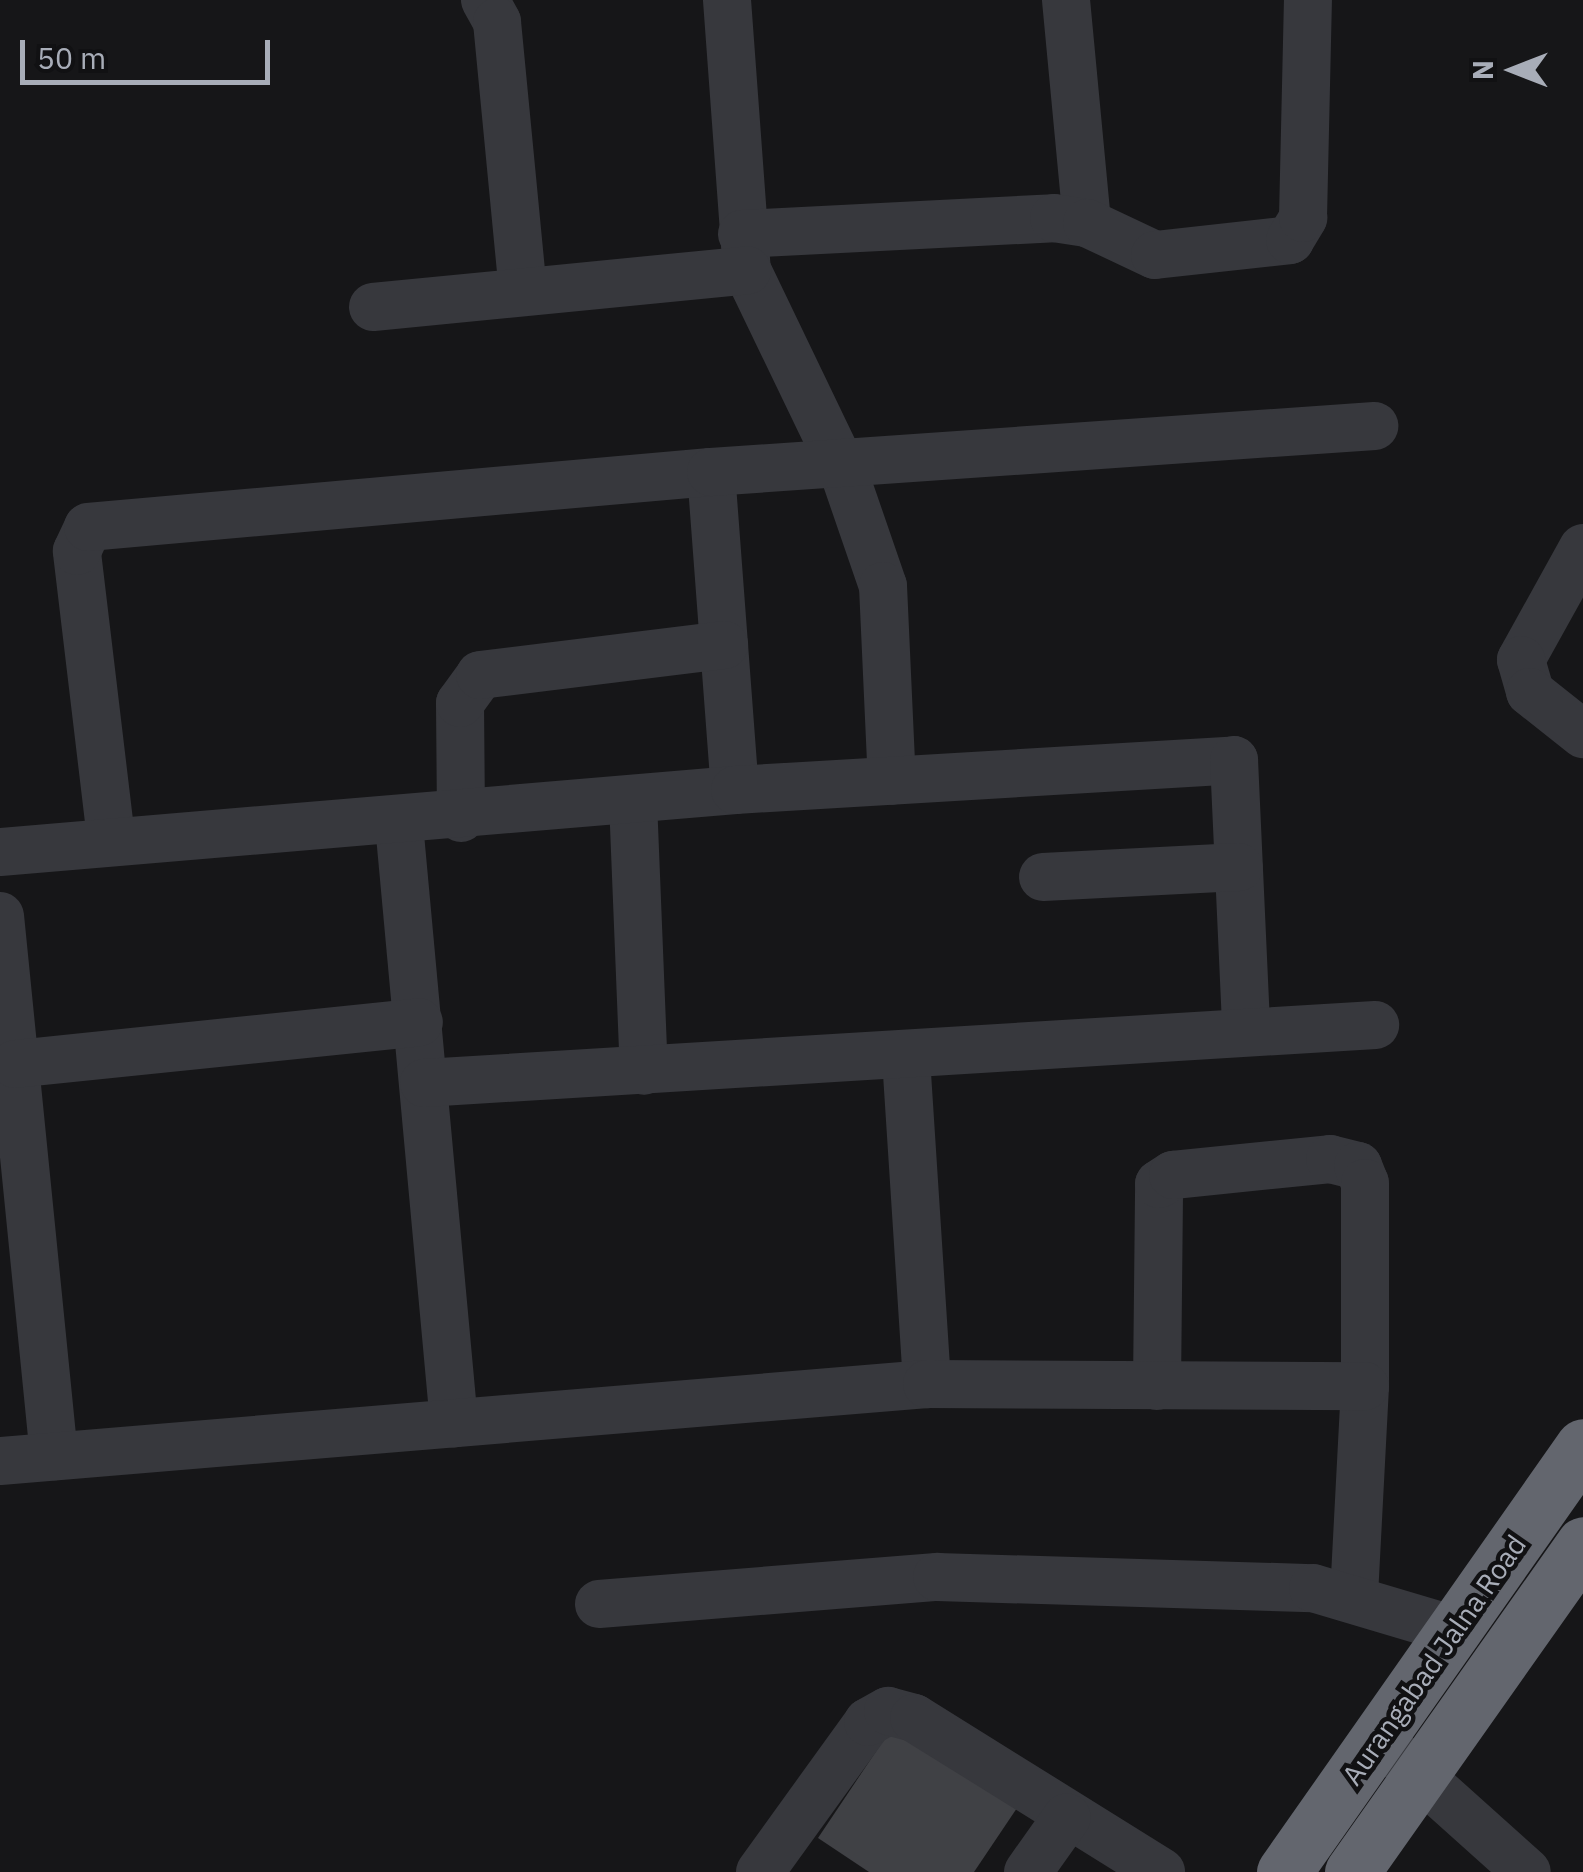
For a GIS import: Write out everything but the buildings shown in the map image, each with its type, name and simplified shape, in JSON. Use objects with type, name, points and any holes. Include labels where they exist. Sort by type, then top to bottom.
[{"type":"highway","name":"Aurangabad Jalna Road","points":[[1284,1872],[1583,1446]]},
{"type":"highway","name":"Aurangabad Jalna Road","points":[[1352,1872],[1583,1544]]},
{"type":"street","points":[[485,0],[496,22],[523,292]]},
{"type":"street","points":[[726,0],[744,252],[842,468],[883,586],[892,781]]},
{"type":"street","points":[[1066,0],[1087,223]]},
{"type":"street","points":[[372,308],[523,292],[744,252],[1054,218],[1087,223],[1155,256],[1297,235],[1308,0]]},
{"type":"street","points":[[111,838],[78,550],[88,527],[711,472],[842,468],[1374,426]]},
{"type":"street","points":[[711,472],[735,790]]},
{"type":"street","points":[[1583,548],[1520,660],[1530,692],[1583,734]]},
{"type":"street","points":[[461,818],[460,703],[480,675],[724,645]]},
{"type":"street","points":[[0,852],[111,838],[399,824],[735,790],[1234,760],[1246,1028]]},
{"type":"street","points":[[633,802],[644,1071]]},
{"type":"street","points":[[399,824],[454,1423]]},
{"type":"street","points":[[1043,877],[1239,867]]},
{"type":"street","points":[[0,916],[54,1456]]},
{"type":"street","points":[[15,1064],[419,1022]]},
{"type":"street","points":[[424,1083],[906,1058],[1246,1028],[1375,1025]]},
{"type":"street","points":[[906,1058],[928,1384]]},
{"type":"street","points":[[1157,1386],[1159,1184],[1172,1176],[1339,1159],[1358,1166],[1366,1183],[1365,1386],[1354,1595]]},
{"type":"street","points":[[0,1461],[928,1384],[1365,1386]]},
{"type":"street","points":[[599,1604],[937,1578],[1354,1595],[1457,1630]]},
{"type":"street","points":[[760,1872],[868,1722],[888,1711],[914,1718],[1162,1872]]},
{"type":"street","points":[[1378,1739],[1527,1872]]},
{"type":"street","points":[[1028,1872],[1068,1817]]}]
